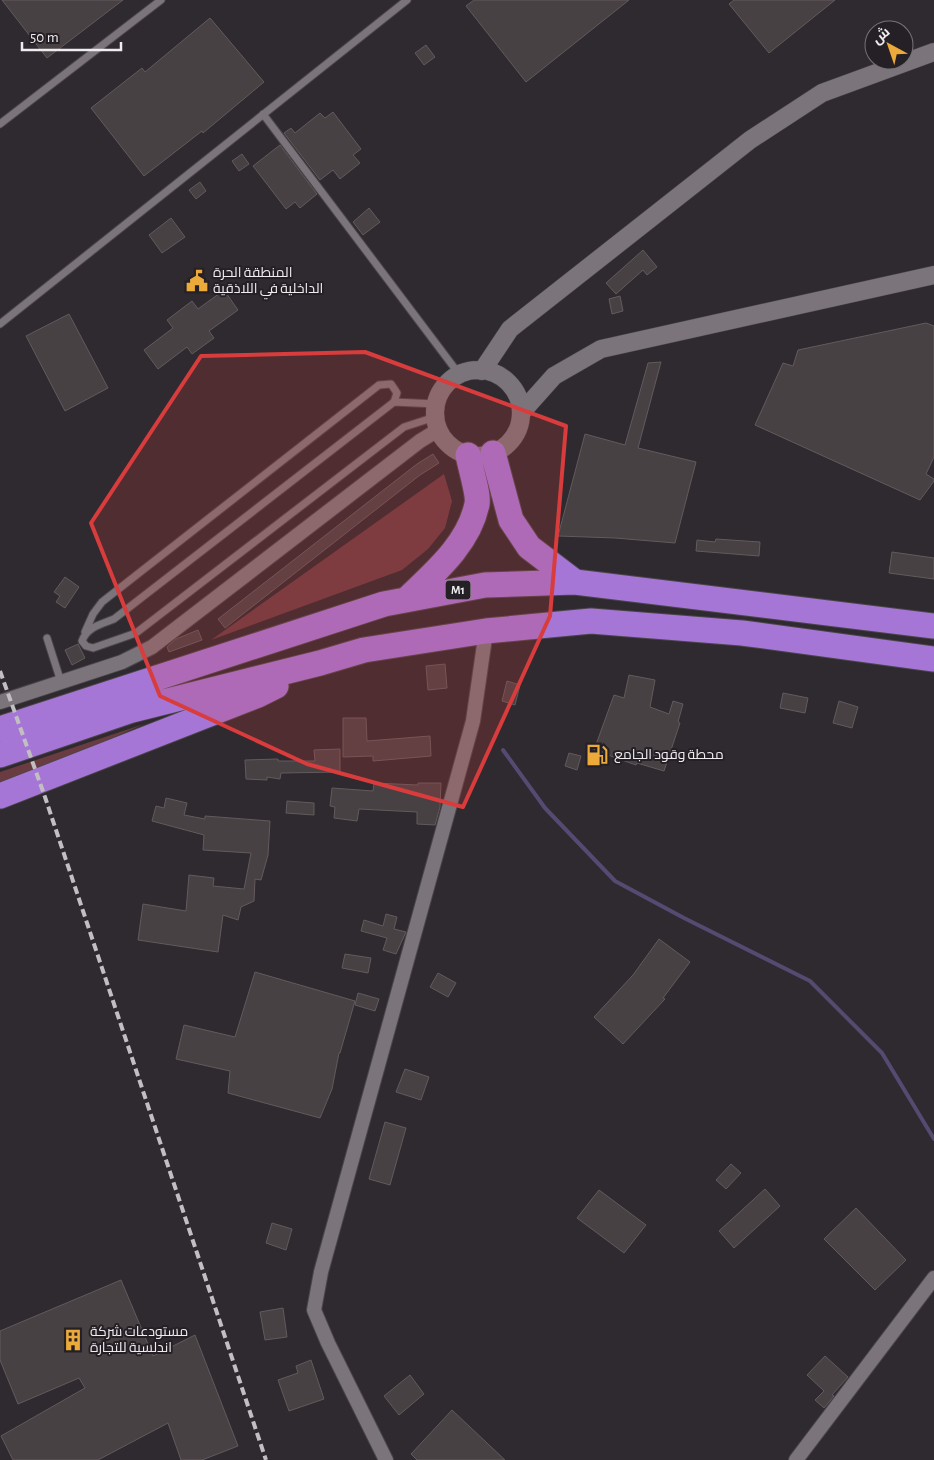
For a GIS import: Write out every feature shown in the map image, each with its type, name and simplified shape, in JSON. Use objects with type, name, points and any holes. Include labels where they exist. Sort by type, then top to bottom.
[{"type":"highway","points":[[493,453],[511,520],[529,547],[575,582]]},
{"type":"highway","points":[[407,599],[439,568],[466,534],[478,503],[468,455]]},
{"type":"highway","name":"M1","points":[[0,729],[384,604],[485,585],[575,582],[934,626]]},
{"type":"highway","points":[[0,755],[132,710],[320,663],[364,650],[486,631],[591,621],[742,633],[934,659]]},
{"type":"highway","points":[[0,796],[258,695],[320,663]]},
{"type":"street","points":[[482,371],[510,329],[750,140],[822,93],[934,52]]},
{"type":"street","points":[[520,413],[554,376],[600,350],[934,275]]},
{"type":"street","points":[[0,702],[122,662],[152,647],[420,441],[436,417],[440,392],[448,382],[459,374],[470,371],[482,371],[494,374],[505,380],[514,390],[519,401],[519,426],[513,438],[504,447],[493,453],[481,456],[468,455],[456,450],[445,442],[436,417]]},
{"type":"street","points":[[386,1460],[328,1343],[314,1310],[321,1272],[473,721],[486,631]]},
{"type":"street","points":[[796,1460],[934,1278]]},
{"type":"lane","points":[[0,124],[161,0]]},
{"type":"lane","points":[[0,324],[407,0]]},
{"type":"lane","points":[[263,114],[459,374]]},
{"type":"lane","points":[[85,633],[114,619],[394,402],[398,393],[391,384],[379,385],[102,602],[93,614],[85,633],[82,641],[86,646],[93,648],[136,633],[404,427],[436,417]]},
{"type":"lane","points":[[394,402],[436,417]]},
{"type":"lane","points":[[47,638],[61,682]]},
{"type":"highlighted area","points":[[365,352],[566,426],[550,616],[463,807],[307,764],[160,696],[91,523],[201,356]]},
{"type":"shaded area","points":[[444,474],[452,501],[445,528],[428,549],[402,570],[211,640]]},
{"type":"shaded area","points":[[144,724],[63,760],[0,783],[0,772]]},
{"type":"building","points":[[2,0],[123,0],[47,58]]},
{"type":"building","points":[[474,0],[629,0],[526,82],[466,6]]},
{"type":"building","points":[[734,0],[835,0],[769,53],[729,4]]},
{"type":"building","points":[[210,18],[264,82],[203,133],[202,131],[144,176],[91,108],[142,68],[145,72]]},
{"type":"building","points":[[426,45],[435,57],[424,65],[415,53]]},
{"type":"building","points":[[333,112],[361,149],[353,155],[360,163],[340,179],[333,170],[320,180],[284,133],[291,128],[295,133],[320,113],[325,118]]},
{"type":"building","points":[[280,145],[317,194],[300,208],[295,202],[286,209],[253,166]]},
{"type":"building","points":[[242,154],[249,164],[239,171],[232,161]]},
{"type":"building","points":[[200,182],[206,191],[196,199],[189,190]]},
{"type":"building","points":[[369,208],[380,222],[363,235],[353,222]]},
{"type":"building","points":[[171,218],[185,237],[162,253],[149,235]]},
{"type":"building","points":[[643,250],[657,267],[647,275],[643,270],[616,294],[606,283]]},
{"type":"building","points":[[224,290],[238,310],[209,331],[214,338],[192,354],[187,347],[158,369],[144,350],[173,328],[167,320],[192,301],[198,309]]},
{"type":"building","points":[[620,296],[623,311],[612,314],[609,299]]},
{"type":"building","points":[[69,314],[108,388],[65,411],[26,336]]},
{"type":"building","points":[[926,323],[934,326],[934,457],[926,474],[934,479],[934,481],[920,500],[755,425],[783,363],[793,366],[798,350]]},
{"type":"building","points":[[661,362],[638,448],[696,462],[675,543],[558,536],[585,434],[625,445],[648,363]]},
{"type":"building","points":[[433,454],[439,463],[420,475],[225,628],[218,619],[417,464]]},
{"type":"building","points":[[716,539],[760,542],[759,556],[696,551],[697,540],[715,542]]},
{"type":"building","points":[[892,552],[934,558],[934,579],[889,573]]},
{"type":"building","points":[[65,577],[79,587],[65,608],[56,602],[60,596],[54,592]]},
{"type":"building","points":[[198,630],[202,640],[169,652],[167,647],[176,639]]},
{"type":"building","points":[[78,644],[85,658],[72,665],[65,650]]},
{"type":"building","points":[[445,664],[447,688],[428,690],[426,666]]},
{"type":"building","points":[[629,675],[655,680],[650,707],[669,714],[673,701],[683,704],[678,722],[680,723],[664,771],[637,763],[636,765],[594,750],[614,695],[624,698]]},
{"type":"building","points":[[507,681],[520,685],[515,705],[502,701]]},
{"type":"building","points":[[783,693],[808,698],[805,713],[780,708]]},
{"type":"building","points":[[839,701],[858,707],[852,728],[833,723]]},
{"type":"building","points":[[343,718],[366,718],[367,741],[430,736],[431,756],[373,761],[373,756],[343,757]]},
{"type":"building","points":[[340,749],[340,772],[281,773],[280,779],[267,777],[267,780],[246,779],[245,760],[315,761],[314,750]]},
{"type":"building","points":[[569,753],[581,756],[577,770],[565,766]]},
{"type":"building","points":[[374,783],[418,785],[418,783],[441,783],[440,807],[435,825],[417,824],[417,812],[359,809],[357,821],[334,818],[335,807],[330,806],[332,788],[373,791]]},
{"type":"building","points":[[166,798],[187,803],[184,815],[205,819],[205,816],[270,821],[268,855],[261,880],[255,879],[254,901],[241,907],[238,920],[223,915],[218,952],[138,940],[143,904],[186,911],[189,875],[214,878],[213,886],[244,889],[251,853],[203,850],[204,835],[152,821],[156,806],[164,808]]},
{"type":"building","points":[[287,801],[314,803],[314,815],[286,813]]},
{"type":"building","points":[[386,914],[397,917],[394,929],[406,932],[396,954],[383,950],[387,938],[361,931],[364,920],[383,926]]},
{"type":"building","points":[[659,939],[690,962],[663,998],[665,999],[623,1044],[594,1017],[633,975]]},
{"type":"building","points":[[345,954],[371,958],[368,973],[342,968]]},
{"type":"building","points":[[255,972],[355,1001],[339,1053],[332,1089],[320,1118],[228,1093],[230,1071],[176,1059],[184,1025],[235,1037]]},
{"type":"building","points":[[438,973],[456,983],[448,997],[430,987]]},
{"type":"building","points":[[358,993],[379,999],[375,1011],[355,1005]]},
{"type":"building","points":[[405,1069],[429,1077],[421,1100],[396,1092]]},
{"type":"building","points":[[385,1122],[406,1128],[390,1185],[369,1179]]},
{"type":"building","points":[[731,1164],[741,1173],[726,1189],[716,1180]]},
{"type":"building","points":[[765,1189],[780,1206],[734,1248],[719,1231]]},
{"type":"building","points":[[599,1190],[646,1225],[624,1253],[577,1218]]},
{"type":"building","points":[[856,1208],[906,1260],[875,1290],[824,1239]]},
{"type":"building","points":[[272,1223],[292,1229],[286,1250],[266,1243]]},
{"type":"building","points":[[121,1280],[153,1356],[195,1335],[238,1446],[202,1460],[181,1460],[168,1423],[98,1460],[13,1460],[1,1436],[85,1388],[79,1378],[18,1404],[0,1360],[0,1331]]},
{"type":"building","points":[[283,1308],[287,1337],[265,1340],[260,1312]]},
{"type":"building","points":[[825,1356],[848,1377],[832,1395],[834,1396],[824,1408],[815,1400],[824,1391],[807,1375]]},
{"type":"building","points":[[311,1360],[324,1399],[289,1411],[278,1380],[298,1373],[296,1366]]},
{"type":"building","points":[[410,1375],[424,1394],[399,1415],[384,1396]]},
{"type":"building","points":[[452,1410],[505,1460],[417,1460],[411,1454]]},
{"type":"waterway","points":[[503,750],[545,808],[615,881],[810,981],[882,1053],[934,1139]]},
{"type":"railway","points":[[0,671],[45,797],[266,1460]]},
{"type":"place","name":"المنطقة الحرة الداخلية في اللاذقية","points":[[197,281]]},
{"type":"place","name":"محطة وقود الجامع","points":[[597,755]]},
{"type":"place","name":"مستودعات شركة اندلسية للتجارة","points":[[73,1340]]}]
